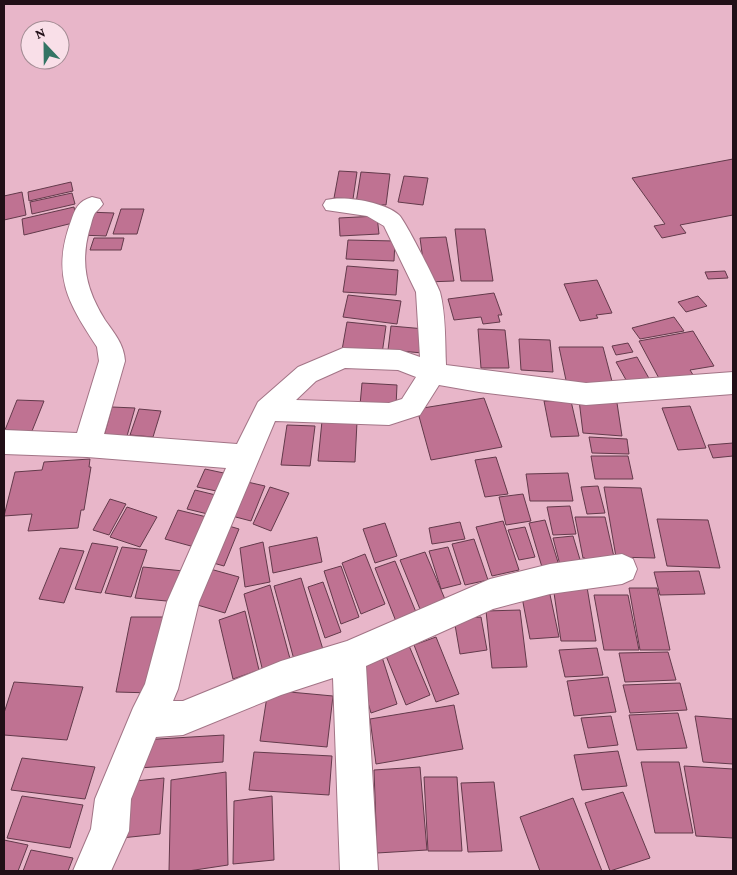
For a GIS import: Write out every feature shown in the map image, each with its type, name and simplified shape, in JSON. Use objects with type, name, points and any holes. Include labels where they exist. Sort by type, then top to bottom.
[{"type":"street","points":[[86,446],[112,361],[109,343],[96,326],[79,296],[71,257],[86,208],[92,204]]},
{"type":"street","points":[[267,410],[388,414],[401,412],[411,407],[432,373],[432,330],[428,292],[393,220],[386,215],[368,209],[334,205]]},
{"type":"street","points":[[92,871],[110,831],[113,799],[145,720],[161,689],[183,602],[245,457],[267,410],[307,374],[343,358],[400,360],[432,373],[479,381],[586,394],[733,383]]},
{"type":"street","points":[[4,442],[245,457]]},
{"type":"street","points":[[145,720],[183,718],[281,678],[349,657],[490,594],[550,579],[622,569]]},
{"type":"street","points":[[349,657],[359,871]]},
{"type":"building","points":[[733,159],[733,215],[680,225],[686,233],[662,238],[654,226],[665,224],[632,178]]},
{"type":"building","points":[[339,171],[357,172],[353,199],[334,198]]},
{"type":"building","points":[[361,172],[390,174],[386,205],[356,203]]},
{"type":"building","points":[[404,176],[428,178],[423,205],[398,202]]},
{"type":"building","points":[[71,182],[73,191],[29,201],[28,192]]},
{"type":"building","points":[[22,192],[26,215],[4,220],[4,196]]},
{"type":"building","points":[[72,193],[75,204],[32,214],[30,202]]},
{"type":"building","points":[[74,207],[77,222],[24,235],[22,219]]},
{"type":"building","points":[[121,209],[144,209],[137,234],[113,234]]},
{"type":"building","points":[[87,212],[114,213],[106,236],[79,235]]},
{"type":"building","points":[[377,216],[379,234],[340,236],[339,218]]},
{"type":"building","points":[[455,229],[485,229],[493,281],[461,281]]},
{"type":"building","points":[[446,237],[454,281],[426,282],[420,238]]},
{"type":"building","points":[[94,238],[124,238],[121,250],[90,250]]},
{"type":"building","points":[[348,240],[395,241],[394,261],[346,259]]},
{"type":"building","points":[[347,266],[398,270],[396,295],[343,292]]},
{"type":"building","points":[[725,271],[728,278],[708,279],[705,272]]},
{"type":"building","points":[[597,280],[612,313],[596,315],[598,318],[580,321],[564,284]]},
{"type":"building","points":[[494,293],[502,315],[498,315],[500,322],[483,324],[481,317],[454,320],[448,299]]},
{"type":"building","points":[[348,295],[401,301],[397,324],[343,317]]},
{"type":"building","points":[[698,296],[707,306],[686,312],[678,302]]},
{"type":"building","points":[[674,317],[684,331],[640,339],[632,328]]},
{"type":"building","points":[[347,322],[386,326],[382,354],[342,350]]},
{"type":"building","points":[[391,326],[425,329],[423,353],[388,350]]},
{"type":"building","points":[[478,329],[505,330],[509,368],[481,368]]},
{"type":"building","points":[[693,331],[714,366],[690,370],[695,378],[662,384],[639,341]]},
{"type":"building","points":[[519,339],[550,340],[553,372],[521,370]]},
{"type":"building","points":[[628,343],[633,352],[616,355],[612,346]]},
{"type":"building","points":[[559,347],[603,347],[613,385],[567,385]]},
{"type":"building","points":[[637,357],[651,382],[630,387],[616,362]]},
{"type":"building","points":[[362,383],[397,385],[396,406],[360,405]]},
{"type":"building","points":[[484,398],[502,447],[431,460],[417,409]]},
{"type":"building","points":[[17,400],[44,401],[32,431],[5,430]]},
{"type":"building","points":[[579,400],[617,403],[622,436],[583,433]]},
{"type":"building","points":[[544,401],[571,401],[579,436],[551,437]]},
{"type":"building","points":[[690,406],[706,448],[678,450],[662,408]]},
{"type":"building","points":[[112,407],[135,408],[127,436],[104,436]]},
{"type":"building","points":[[139,409],[161,411],[153,437],[130,435]]},
{"type":"building","points":[[322,421],[357,422],[355,462],[318,461]]},
{"type":"building","points":[[287,425],[315,426],[310,466],[281,465]]},
{"type":"building","points":[[589,437],[627,439],[629,454],[592,453]]},
{"type":"building","points":[[733,443],[733,456],[713,458],[708,445]]},
{"type":"building","points":[[591,456],[628,456],[633,479],[595,479]]},
{"type":"building","points":[[496,457],[508,494],[485,497],[475,460]]},
{"type":"building","points":[[90,459],[89,467],[91,467],[84,510],[81,510],[78,528],[28,531],[32,514],[4,516],[15,472],[42,470],[44,462]]},
{"type":"building","points":[[205,469],[233,475],[226,493],[197,487]]},
{"type":"building","points":[[568,473],[573,501],[530,501],[526,474]]},
{"type":"building","points":[[243,481],[265,486],[251,521],[228,515]]},
{"type":"building","points":[[598,486],[605,513],[587,514],[581,487]]},
{"type":"building","points":[[270,487],[289,493],[271,531],[253,524]]},
{"type":"building","points":[[604,487],[641,488],[655,558],[616,557]]},
{"type":"building","points":[[195,490],[224,497],[216,516],[187,509]]},
{"type":"building","points":[[523,494],[531,521],[506,525],[499,497]]},
{"type":"building","points":[[110,499],[126,504],[109,535],[93,530]]},
{"type":"building","points":[[570,506],[576,534],[553,535],[547,507]]},
{"type":"building","points":[[127,507],[157,517],[140,547],[110,537]]},
{"type":"building","points":[[178,510],[215,519],[202,549],[165,539]]},
{"type":"building","points":[[575,517],[605,517],[614,557],[587,570]]},
{"type":"building","points":[[657,519],[708,520],[720,568],[667,566]]},
{"type":"building","points":[[545,520],[561,572],[544,574],[529,523]]},
{"type":"building","points":[[503,521],[519,570],[492,576],[476,527]]},
{"type":"building","points":[[460,522],[465,539],[432,544],[429,528]]},
{"type":"building","points":[[385,523],[397,556],[375,563],[363,529]]},
{"type":"building","points":[[222,524],[239,529],[224,566],[206,561]]},
{"type":"building","points":[[525,527],[535,557],[519,560],[508,530]]},
{"type":"building","points":[[573,536],[581,563],[560,565],[553,538]]},
{"type":"building","points":[[317,537],[322,562],[273,573],[269,547]]},
{"type":"building","points":[[474,539],[488,580],[465,585],[452,544]]},
{"type":"building","points":[[263,542],[270,582],[245,587],[240,548]]},
{"type":"building","points":[[92,543],[118,547],[101,593],[75,589]]},
{"type":"building","points":[[122,547],[147,550],[131,597],[105,593]]},
{"type":"building","points":[[448,547],[461,584],[441,589],[429,551]]},
{"type":"building","points":[[60,548],[84,551],[64,603],[39,599]]},
{"type":"building","points":[[425,552],[447,604],[422,614],[400,560]]},
{"type":"building","points":[[365,554],[385,604],[361,614],[342,563]]},
{"type":"building","points":[[395,561],[418,617],[397,624],[375,568]]},
{"type":"building","points":[[341,566],[359,617],[341,624],[324,571]]},
{"type":"building","points":[[143,567],[184,571],[177,602],[135,598]]},
{"type":"building","points":[[203,567],[239,577],[225,613],[187,602]]},
{"type":"building","points":[[699,571],[705,594],[660,595],[654,572]]},
{"type":"building","points":[[301,578],[325,656],[296,667],[274,586]]},
{"type":"building","points":[[323,582],[341,632],[325,638],[308,587]]},
{"type":"building","points":[[270,585],[292,666],[264,676],[244,594]]},
{"type":"building","points":[[553,586],[587,587],[596,641],[561,641]]},
{"type":"building","points":[[629,588],[657,588],[670,650],[640,650]]},
{"type":"building","points":[[549,590],[559,637],[530,639],[521,592]]},
{"type":"building","points":[[594,595],[628,595],[639,650],[604,650]]},
{"type":"building","points":[[520,610],[527,667],[492,668],[486,611]]},
{"type":"building","points":[[245,611],[259,670],[233,679],[219,620]]},
{"type":"building","points":[[131,617],[167,617],[153,693],[116,692]]},
{"type":"building","points":[[481,617],[487,650],[460,654],[454,619]]},
{"type":"building","points":[[436,637],[459,694],[436,702],[414,645]]},
{"type":"building","points":[[407,641],[430,695],[406,705],[384,651]]},
{"type":"building","points":[[597,648],[603,675],[565,677],[559,650]]},
{"type":"building","points":[[668,652],[676,680],[625,682],[619,653]]},
{"type":"building","points":[[382,657],[397,704],[371,713],[357,665]]},
{"type":"building","points":[[608,677],[616,712],[574,716],[567,681]]},
{"type":"building","points":[[14,682],[83,687],[67,740],[4,735],[4,713]]},
{"type":"building","points":[[680,683],[687,710],[630,713],[623,685]]},
{"type":"building","points":[[268,690],[333,696],[327,747],[260,741]]},
{"type":"building","points":[[454,705],[463,749],[376,764],[370,719]]},
{"type":"building","points":[[678,713],[687,748],[637,750],[629,715]]},
{"type":"building","points":[[611,716],[618,745],[588,748],[581,718]]},
{"type":"building","points":[[695,716],[733,719],[733,764],[703,762]]},
{"type":"building","points":[[224,735],[223,762],[139,768],[142,740]]},
{"type":"building","points":[[618,751],[627,786],[582,790],[574,755]]},
{"type":"building","points":[[254,752],[332,756],[329,795],[249,790]]},
{"type":"building","points":[[22,758],[95,767],[85,799],[11,790]]},
{"type":"building","points":[[641,762],[679,762],[693,833],[655,833]]},
{"type":"building","points":[[684,766],[733,769],[733,838],[696,836]]},
{"type":"building","points":[[420,767],[427,850],[377,853],[374,770]]},
{"type":"building","points":[[226,772],[228,865],[188,871],[169,871],[171,780]]},
{"type":"building","points":[[424,777],[457,777],[462,851],[428,851]]},
{"type":"building","points":[[164,778],[160,834],[121,838],[126,782]]},
{"type":"building","points":[[494,782],[502,851],[468,852],[461,783]]},
{"type":"building","points":[[623,792],[650,858],[610,871],[585,803]]},
{"type":"building","points":[[22,796],[83,805],[70,848],[7,838]]},
{"type":"building","points":[[272,796],[274,860],[233,864],[234,801]]},
{"type":"building","points":[[573,798],[602,871],[540,871],[520,817]]},
{"type":"building","points":[[4,840],[28,845],[18,871],[4,871]]},
{"type":"building","points":[[31,850],[73,858],[68,871],[23,871]]}]
